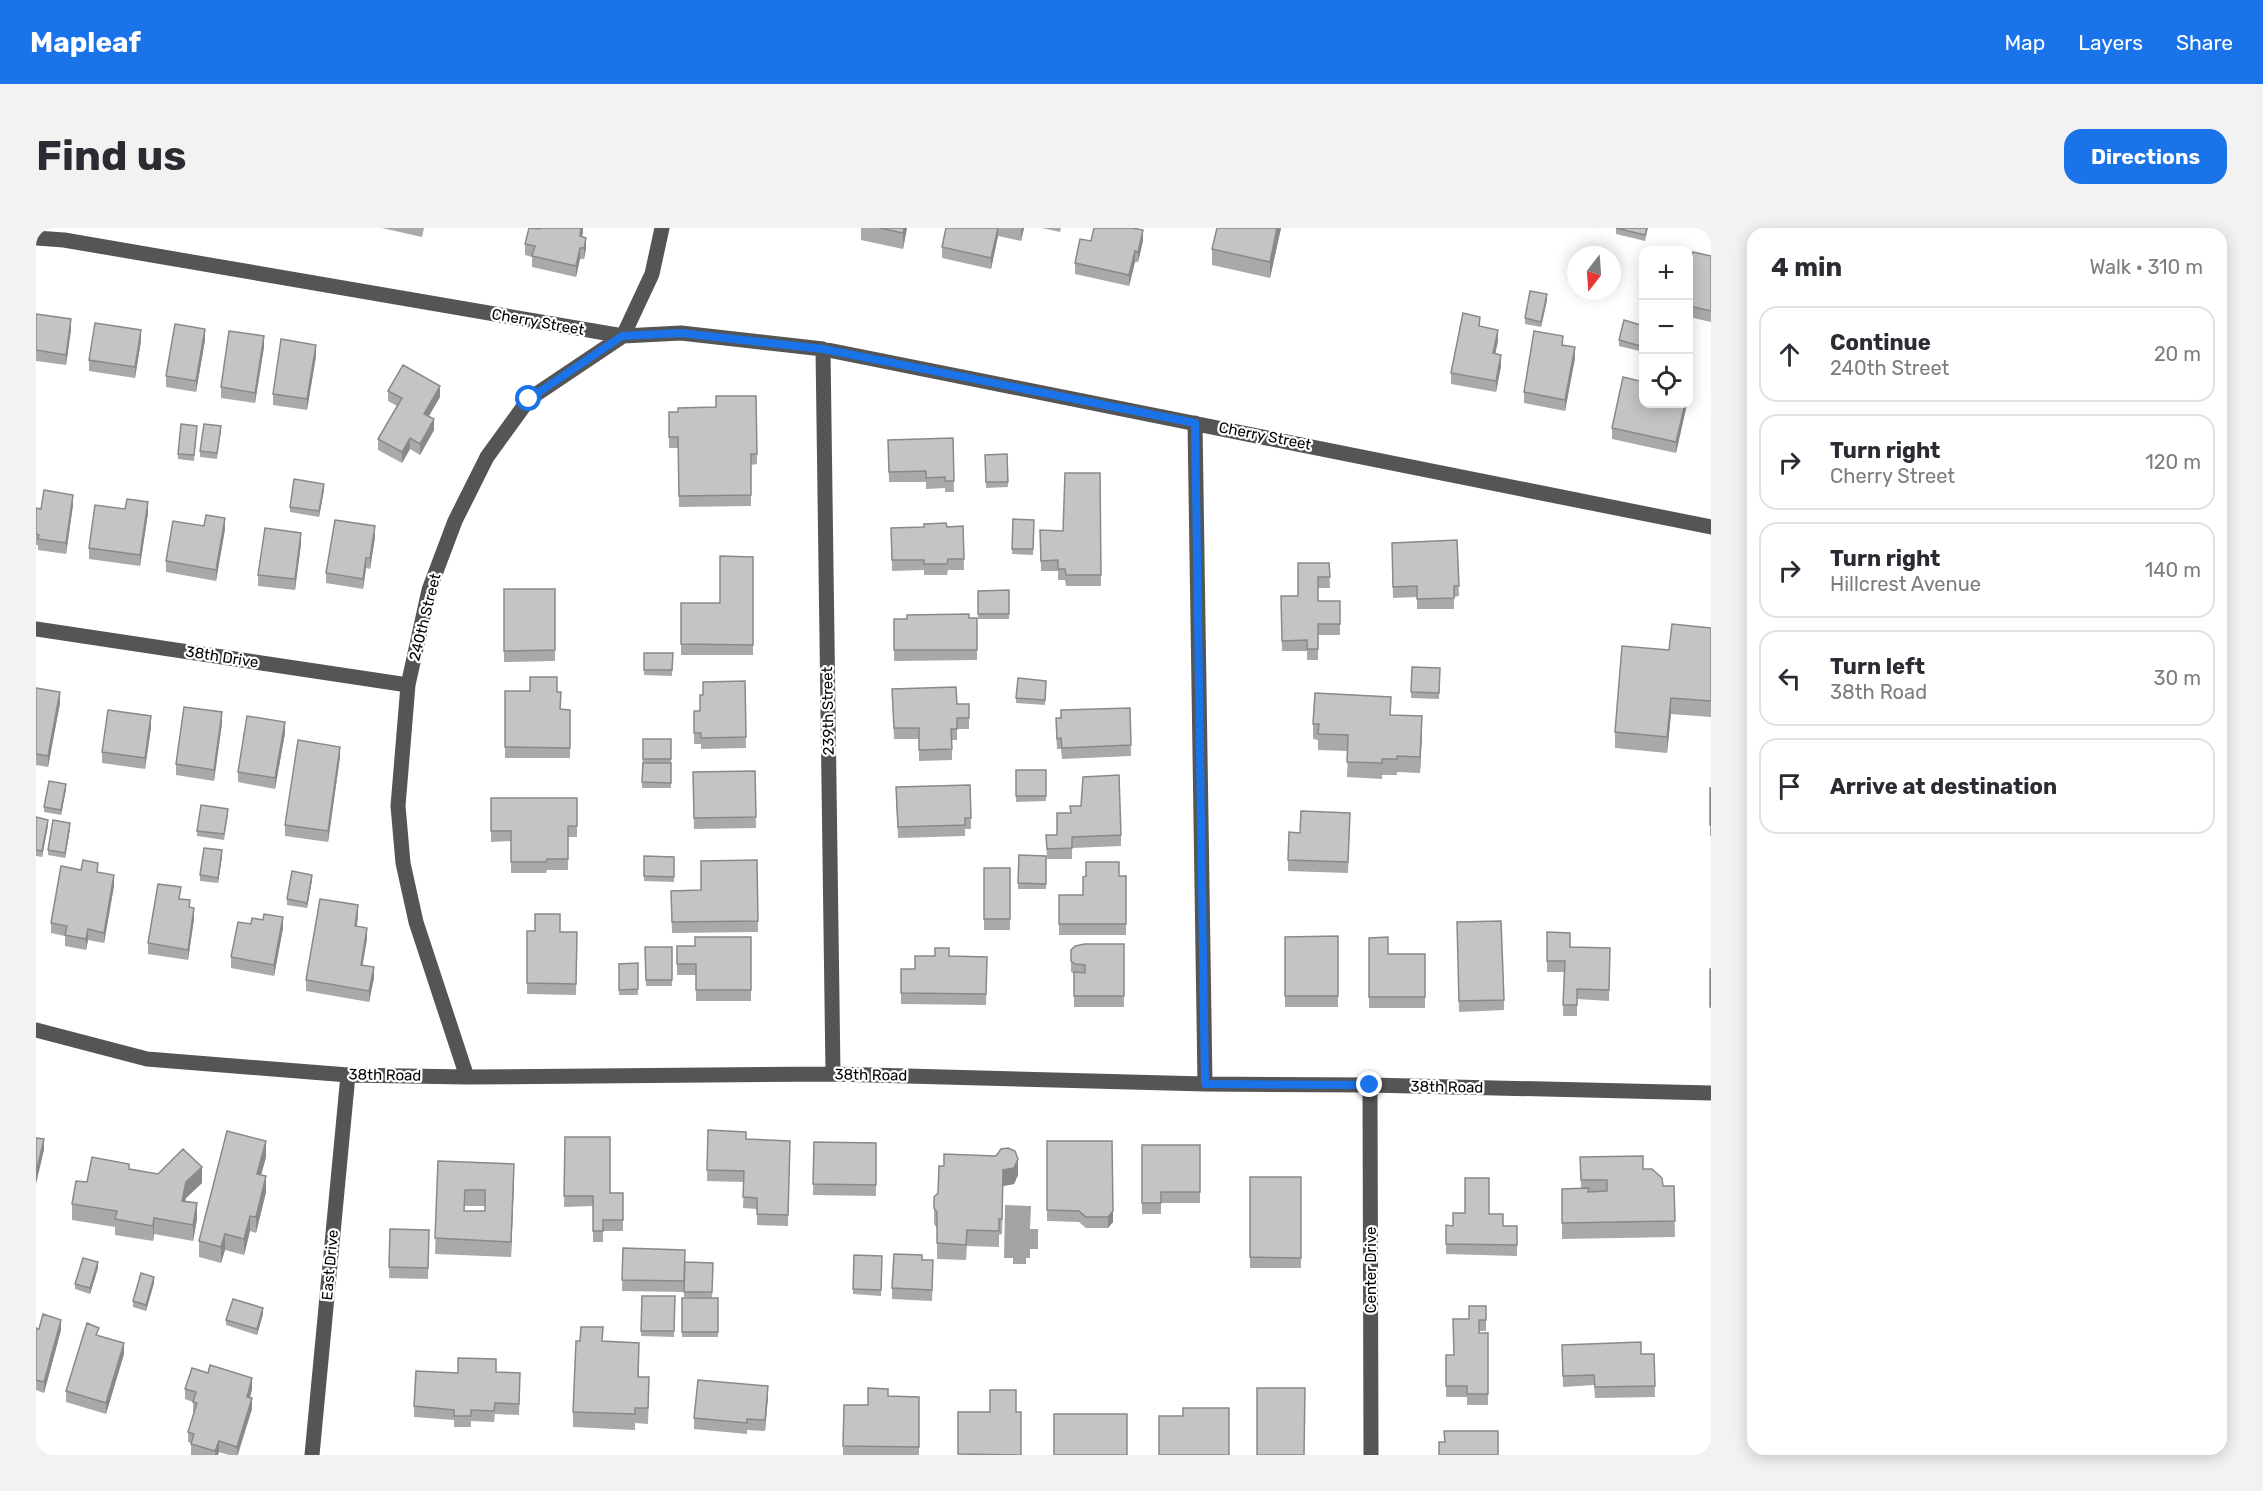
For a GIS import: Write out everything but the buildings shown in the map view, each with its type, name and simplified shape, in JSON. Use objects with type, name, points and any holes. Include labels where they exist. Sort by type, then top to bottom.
[{"type":"street","points":[[622,336],[652,274],[662,228]]},
{"type":"street","name":"Cherry Street","points":[[36,238],[64,240],[622,336],[681,333],[823,349],[1711,526]]},
{"type":"street","name":"240th Street","points":[[467,1077],[416,922],[403,863],[398,806],[408,685],[429,590],[455,521],[487,457],[529,399],[622,336]]},
{"type":"street","name":"239th Street","points":[[823,349],[833,1074]]},
{"type":"street","points":[[1195,423],[1205,1084]]},
{"type":"street","name":"38th Drive","points":[[36,629],[408,685]]},
{"type":"street","name":"38th Road","points":[[36,1030],[147,1059],[348,1075],[467,1077],[833,1074],[1205,1084],[1370,1085],[1711,1093]]},
{"type":"street","name":"East Drive","points":[[312,1455],[348,1075]]},
{"type":"street","name":"Center Drive","points":[[1370,1085],[1371,1455]]},
{"type":"shaded area","points":[[1005,1205],[1031,1206],[1030,1229],[1038,1229],[1038,1249],[1030,1249],[1030,1258],[1026,1258],[1026,1264],[1013,1264],[1013,1258],[1004,1258]]},
{"type":"route","points":[[529,399],[622,336],[681,333],[823,349],[1195,423],[1205,1084],[1370,1085]]}]
